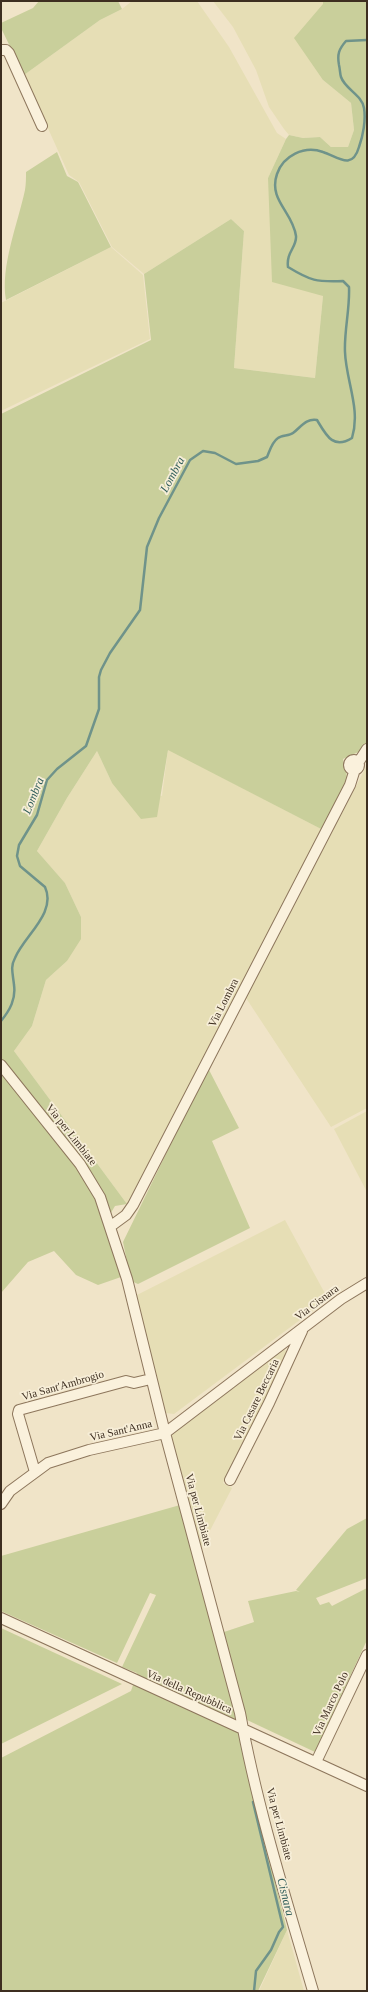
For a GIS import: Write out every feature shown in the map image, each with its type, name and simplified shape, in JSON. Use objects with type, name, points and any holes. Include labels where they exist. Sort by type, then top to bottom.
[{"type":"street","points":[[1,50],[6,50],[9,53],[42,126]]},
{"type":"street","name":"Via Lombra","points":[[111,1226],[126,1215],[133,1205],[350,785],[355,765],[366,751]]},
{"type":"street","name":"Via per Limbiate","points":[[1,1065],[80,1164],[100,1197],[111,1226],[129,1285],[151,1379],[243,1729],[279,1874],[313,1991]]},
{"type":"street","name":"Via Cisnara","points":[[283,1344],[341,1299],[367,1283]]},
{"type":"street","name":"Via Cesare Beccaria","points":[[230,1480],[269,1403],[303,1329]]},
{"type":"street","name":"Via Sant'Anna","points":[[1,1504],[10,1491],[48,1463],[65,1457],[165,1433],[283,1344]]},
{"type":"street","name":"Via Sant'Ambrogio","points":[[35,1472],[18,1414],[19,1410],[126,1381],[134,1383],[151,1379]]},
{"type":"street","name":"Via della Repubblica","points":[[1,1618],[367,1786]]},
{"type":"street","name":"Via Marco Polo","points":[[316,1762],[367,1655]]},
{"type":"shaded area","points":[[132,1],[197,1],[229,47],[277,133],[286,139],[268,178],[323,296],[315,378],[234,368],[244,231],[231,219],[144,274],[112,247],[79,182],[69,175],[24,75],[100,20],[122,9]]},
{"type":"shaded area","points":[[213,1],[323,1],[323,80],[351,103],[354,130],[348,147],[331,147],[320,137],[303,138],[289,135],[269,107],[256,70],[233,27]]},
{"type":"shaded area","points":[[111,247],[143,275],[150,339],[1,411],[1,303]]},
{"type":"shaded area","points":[[168,749],[323,830],[127,1204],[14,1051],[32,1026],[46,980],[67,961],[81,917],[65,883],[37,851],[67,798],[97,751],[112,783],[162,796]]},
{"type":"shaded area","points":[[367,765],[367,1108],[331,1127],[246,998]]},
{"type":"shaded area","points":[[367,1111],[367,1192],[334,1129]]},
{"type":"shaded area","points":[[285,1220],[328,1299],[174,1414],[166,1413],[135,1296]]},
{"type":"shaded area","points":[[282,1347],[288,1353],[223,1483],[232,1488],[201,1548],[171,1435]]},
{"type":"shaded area","points":[[287,1930],[304,1991],[259,1991]]},
{"type":"green space","points":[[39,1],[118,1],[122,9],[100,20],[24,75],[1,28],[1,23],[33,8]]},
{"type":"green space","points":[[323,1],[367,1],[367,745],[365,749],[343,759],[348,781],[323,830],[168,750],[157,817],[141,819],[112,783],[97,751],[67,798],[37,851],[65,883],[81,917],[81,939],[67,961],[46,980],[32,1026],[14,1051],[127,1204],[115,1206],[106,1221],[121,1277],[98,1285],[76,1275],[54,1251],[28,1262],[1,1293],[1,414],[151,340],[144,274],[231,219],[244,231],[234,368],[315,378],[323,296],[272,282],[268,178],[289,135],[303,138],[320,137],[331,147],[348,147],[354,130],[351,103],[323,80],[294,38],[323,4]]},
{"type":"green space","points":[[57,152],[67,176],[78,182],[111,247],[6,300],[5,274],[25,190],[26,172]]},
{"type":"green space","points":[[208,1068],[239,1128],[212,1141],[250,1228],[138,1284],[131,1281],[123,1242]]},
{"type":"green space","points":[[180,1505],[218,1634],[254,1622],[248,1601],[296,1591],[300,1592],[296,1590],[347,1529],[367,1518],[367,1578],[316,1598],[320,1605],[329,1602],[332,1606],[367,1588],[367,1640],[315,1752],[247,1720],[239,1736],[287,1930],[258,1991],[1,1991],[1,1758],[131,1691],[137,1673],[122,1667],[156,1595],[150,1593],[117,1663],[1,1611],[1,1556]]},
{"type":"green space","points":[[1,1628],[122,1684],[1,1744]]},
{"type":"waterway","name":"Lombra","points":[[1,1021],[10,1008],[13,1000],[13,961],[43,915],[47,906],[48,897],[45,887],[20,866],[17,856],[19,845],[37,815],[47,780],[57,769],[86,746],[99,709],[99,677],[101,670],[110,653],[140,610],[147,547],[159,518],[190,460],[203,451],[215,453],[236,464],[258,461],[267,457],[273,444],[278,438],[291,434],[310,420],[317,420],[327,435],[335,442],[345,441],[352,438],[355,416],[345,352],[349,287],[343,281],[314,280],[288,267],[289,257],[295,243],[296,236],[294,228],[278,199],[275,183],[277,174],[284,162],[289,157],[302,151],[316,150],[339,159],[353,159],[360,143],[364,128],[364,108],[363,103],[346,85],[341,77],[338,55],[340,49],[346,41],[367,40]]},
{"type":"waterway","name":"Cisnara","points":[[253,1802],[283,1927],[279,1932],[271,1950],[256,1971],[254,1991]]}]
